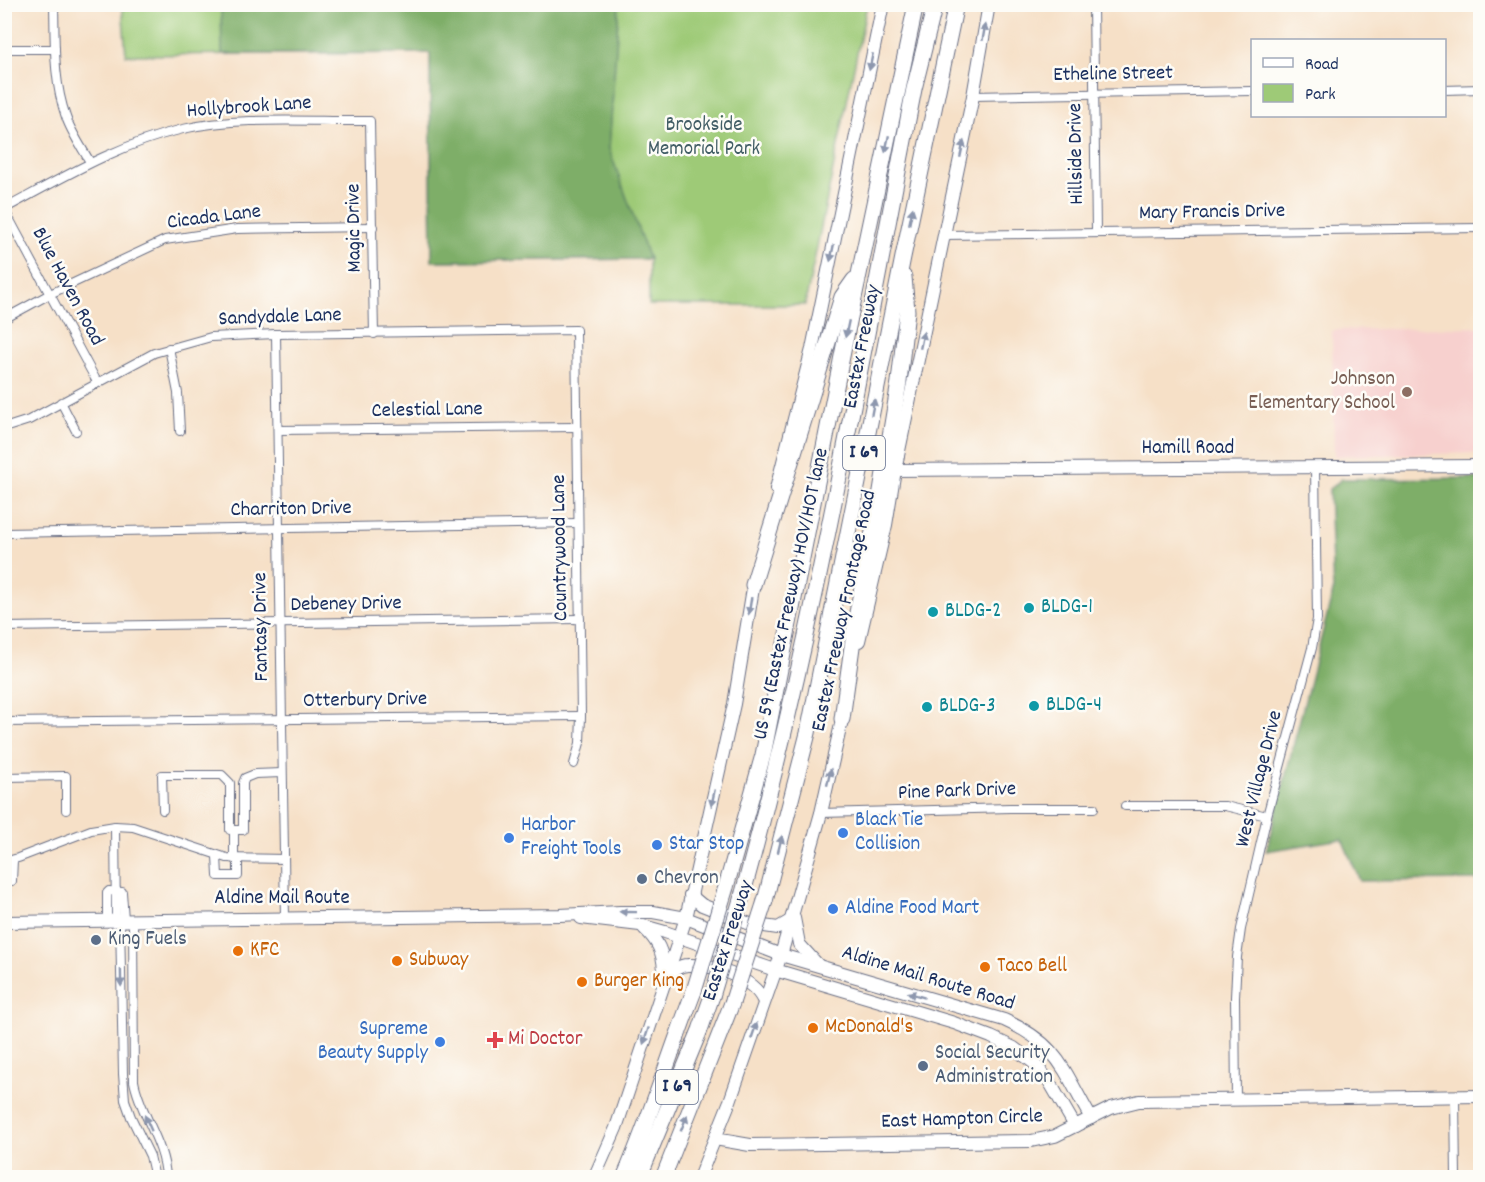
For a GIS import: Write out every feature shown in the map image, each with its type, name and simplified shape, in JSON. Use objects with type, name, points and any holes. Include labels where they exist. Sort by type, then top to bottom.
[{"type":"highway","name":"Eastex Freeway","points":[[624,1178],[643,1135],[693,991],[726,887],[763,755],[859,272],[916,4]]},
{"type":"highway","name":"US 59 (Eastex Freeway) HOV/HOT lane","points":[[639,1178],[712,996],[768,801],[814,606],[914,89],[935,4]]},
{"type":"highway","name":"Eastex Freeway","points":[[663,1178],[732,1003],[765,900],[808,734],[956,4]]},
{"type":"highway","points":[[842,719],[856,618],[881,491],[899,382],[907,310],[903,257]]},
{"type":"highway","points":[[753,585],[842,297],[859,272]]},
{"type":"highway","points":[[613,1178],[625,1150],[643,1135]]},
{"type":"main road","points":[[594,1178],[616,1128],[686,918],[734,704],[753,585],[812,349],[883,4]]},
{"type":"main road","name":"Eastex Freeway Frontage Road","points":[[699,1178],[716,1139],[776,970],[821,813],[886,525],[895,470],[973,96],[989,4]]},
{"type":"main road","name":"Hamill Road","points":[[895,470],[1480,466]]},
{"type":"main road","points":[[690,895],[702,905],[750,924],[777,928],[792,916],[799,944],[819,966]]},
{"type":"main road","name":"Aldine Mail Route","points":[[4,922],[560,915],[601,911],[654,912],[686,918],[781,955]]},
{"type":"main road","name":"Aldine Mail Route","points":[[560,915],[640,925],[776,970]]},
{"type":"main road","points":[[640,925],[657,943],[663,957],[664,980]]},
{"type":"main road","name":"Aldine Mail Route Road","points":[[781,955],[1004,1020],[1026,1030],[1038,1038],[1060,1061],[1091,1118]]},
{"type":"main road","points":[[664,980],[677,969],[687,965],[708,968],[736,976],[753,986],[764,1000]]},
{"type":"main road","name":"Aldine Mail Route Road","points":[[776,970],[951,1022],[1014,1048],[1034,1063],[1049,1081],[1076,1126]]},
{"type":"main road","points":[[849,992],[855,976]]},
{"type":"main road","points":[[951,1022],[955,1007]]},
{"type":"main road","points":[[1042,1073],[1060,1061]]},
{"type":"main road","name":"East Hampton Circle","points":[[716,1139],[750,1145],[1031,1141],[1055,1136],[1111,1108],[1138,1101],[1480,1096]]},
{"type":"street","points":[[54,4],[56,78],[66,119],[90,162]]},
{"type":"street","name":"Hillside Drive","points":[[1093,4],[1096,232]]},
{"type":"street","points":[[4,49],[55,49]]},
{"type":"street","points":[[1446,90],[1480,89]]},
{"type":"street","name":"Etheline Street","points":[[973,96],[1251,92]]},
{"type":"street","name":"Hollybrook Lane","points":[[5,209],[90,162],[131,145],[193,128],[258,122],[370,121]]},
{"type":"street","name":"Magic Drive","points":[[370,121],[374,334]]},
{"type":"street","name":"Blue Haven Road","points":[[5,209],[97,382]]},
{"type":"street","name":"Cicada Lane","points":[[4,319],[50,294],[165,240],[237,229],[373,227]]},
{"type":"street","name":"Mary Francis Drive","points":[[944,235],[1480,228]]},
{"type":"street","name":"Sandydale Lane","points":[[4,428],[29,420],[154,353],[211,337],[576,330]]},
{"type":"street","name":"Countrywood Lane","points":[[574,764],[580,743],[581,716],[576,330]]},
{"type":"street","name":"Fantasy Drive","points":[[276,334],[285,919]]},
{"type":"street","points":[[169,348],[178,393],[180,431]]},
{"type":"street","points":[[61,402],[76,430]]},
{"type":"street","name":"Celestial Lane","points":[[278,430],[577,427]]},
{"type":"street","name":"West Village Drive","points":[[1236,1100],[1237,957],[1267,816],[1312,648],[1317,619],[1315,467]]},
{"type":"street","name":"Charriton Drive","points":[[4,533],[578,523]]},
{"type":"street","name":"Debeney Drive","points":[[4,627],[580,619]]},
{"type":"street","name":"Otterbury Drive","points":[[4,722],[581,716]]},
{"type":"street","points":[[163,810],[162,775],[219,774],[227,778],[230,783],[230,830],[243,830],[243,783],[245,778],[251,775],[282,773]]},
{"type":"street","points":[[4,777],[66,776],[66,810]]},
{"type":"street","points":[[230,783],[243,783]]},
{"type":"street","points":[[1125,807],[1225,806],[1267,816]]},
{"type":"street","name":"Pine Park Drive","points":[[821,813],[1094,808]]},
{"type":"street","points":[[4,881],[12,881],[9,861],[91,830],[115,826],[133,827],[217,856],[236,859],[284,859]]},
{"type":"street","points":[[115,826],[116,891]]},
{"type":"street","points":[[217,856],[218,876],[238,876],[234,830]]},
{"type":"street","points":[[154,1178],[150,1156],[125,1100],[120,920],[122,892],[109,891],[107,893],[120,920],[137,1097],[163,1155],[166,1178]]},
{"type":"street","points":[[123,1082],[134,1081]]},
{"type":"street","points":[[1455,1098],[1455,1178]]},
{"type":"shaded area","name":"Johnson Elementary School","points":[[1480,327],[1480,453],[1334,456],[1332,330]]},
{"type":"green space","name":"Brookside Memorial Park","points":[[122,5],[867,5],[805,305],[649,305],[649,259],[432,261],[430,53],[126,55]]},
{"type":"green space","points":[[221,5],[619,5],[609,149],[649,259],[432,261],[430,53],[222,54]]},
{"type":"green space","points":[[1480,478],[1480,880],[1360,881],[1342,839],[1266,851],[1333,592],[1329,489],[1342,479]]},
{"type":"place","name":"Johnson Elementary School","points":[[1407,392]]},
{"type":"place","name":"BLDG-1","points":[[1029,608]]},
{"type":"place","name":"BLDG-2","points":[[933,612]]},
{"type":"place","name":"BLDG-4","points":[[1034,706]]},
{"type":"place","name":"BLDG-3","points":[[927,707]]},
{"type":"place","name":"Black Tie Collision","points":[[843,833]]},
{"type":"place","name":"Harbor Freight Tools","points":[[509,838]]},
{"type":"place","name":"Star Stop","points":[[657,845]]},
{"type":"place","name":"Chevron","points":[[642,879]]},
{"type":"place","name":"Aldine Food Mart","points":[[833,909]]},
{"type":"place","name":"King Fuels","points":[[96,940]]},
{"type":"place","name":"KFC","points":[[238,951]]},
{"type":"place","name":"Subway","points":[[397,961]]},
{"type":"place","name":"Taco Bell","points":[[985,967]]},
{"type":"place","name":"Burger King","points":[[582,982]]},
{"type":"place","name":"McDonald's","points":[[813,1028]]},
{"type":"place","name":"Mi Doctor","points":[[495,1040]]},
{"type":"place","name":"Supreme Beauty Supply","points":[[440,1042]]},
{"type":"place","name":"Social Security Administration","points":[[923,1066]]}]
